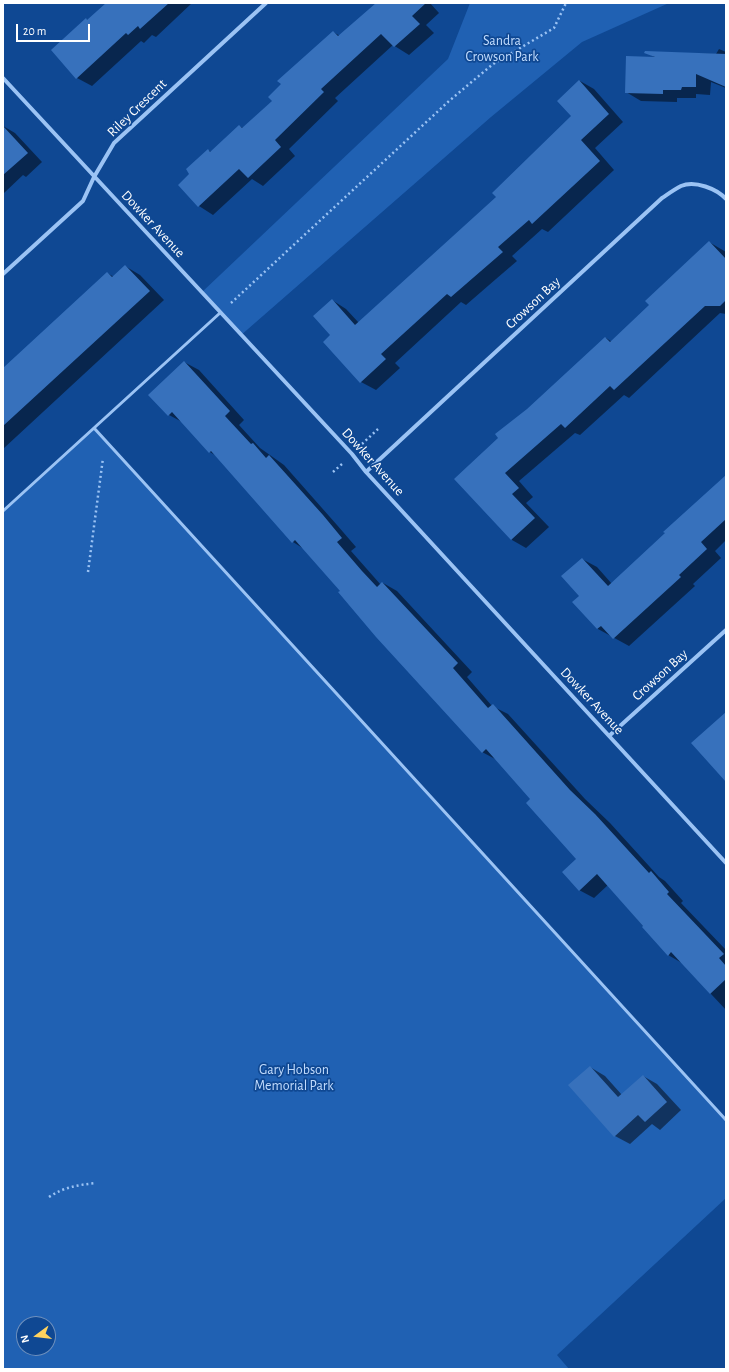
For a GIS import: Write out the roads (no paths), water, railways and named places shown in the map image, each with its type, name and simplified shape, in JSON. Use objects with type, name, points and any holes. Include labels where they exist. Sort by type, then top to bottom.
[{"type":"street","name":"Riley Crescent","points":[[3,274],[83,201],[94,176],[114,143],[266,3]]},
{"type":"street","name":"Dowker Avenue","points":[[3,78],[352,454],[366,472],[726,863]]},
{"type":"street","name":"Crowson Bay","points":[[366,472],[662,198],[682,185],[703,185],[722,195],[726,199]]},
{"type":"street","name":"Crowson Bay","points":[[609,736],[726,630]]},
{"type":"lane","points":[[3,511],[220,313]]},
{"type":"lane","points":[[94,428],[726,1120]]},
{"type":"park label","name":"Sandra Crowson Park","points":[[502,50]]},
{"type":"park label","name":"Gary Hobson Memorial Park","points":[[294,1078]]}]
